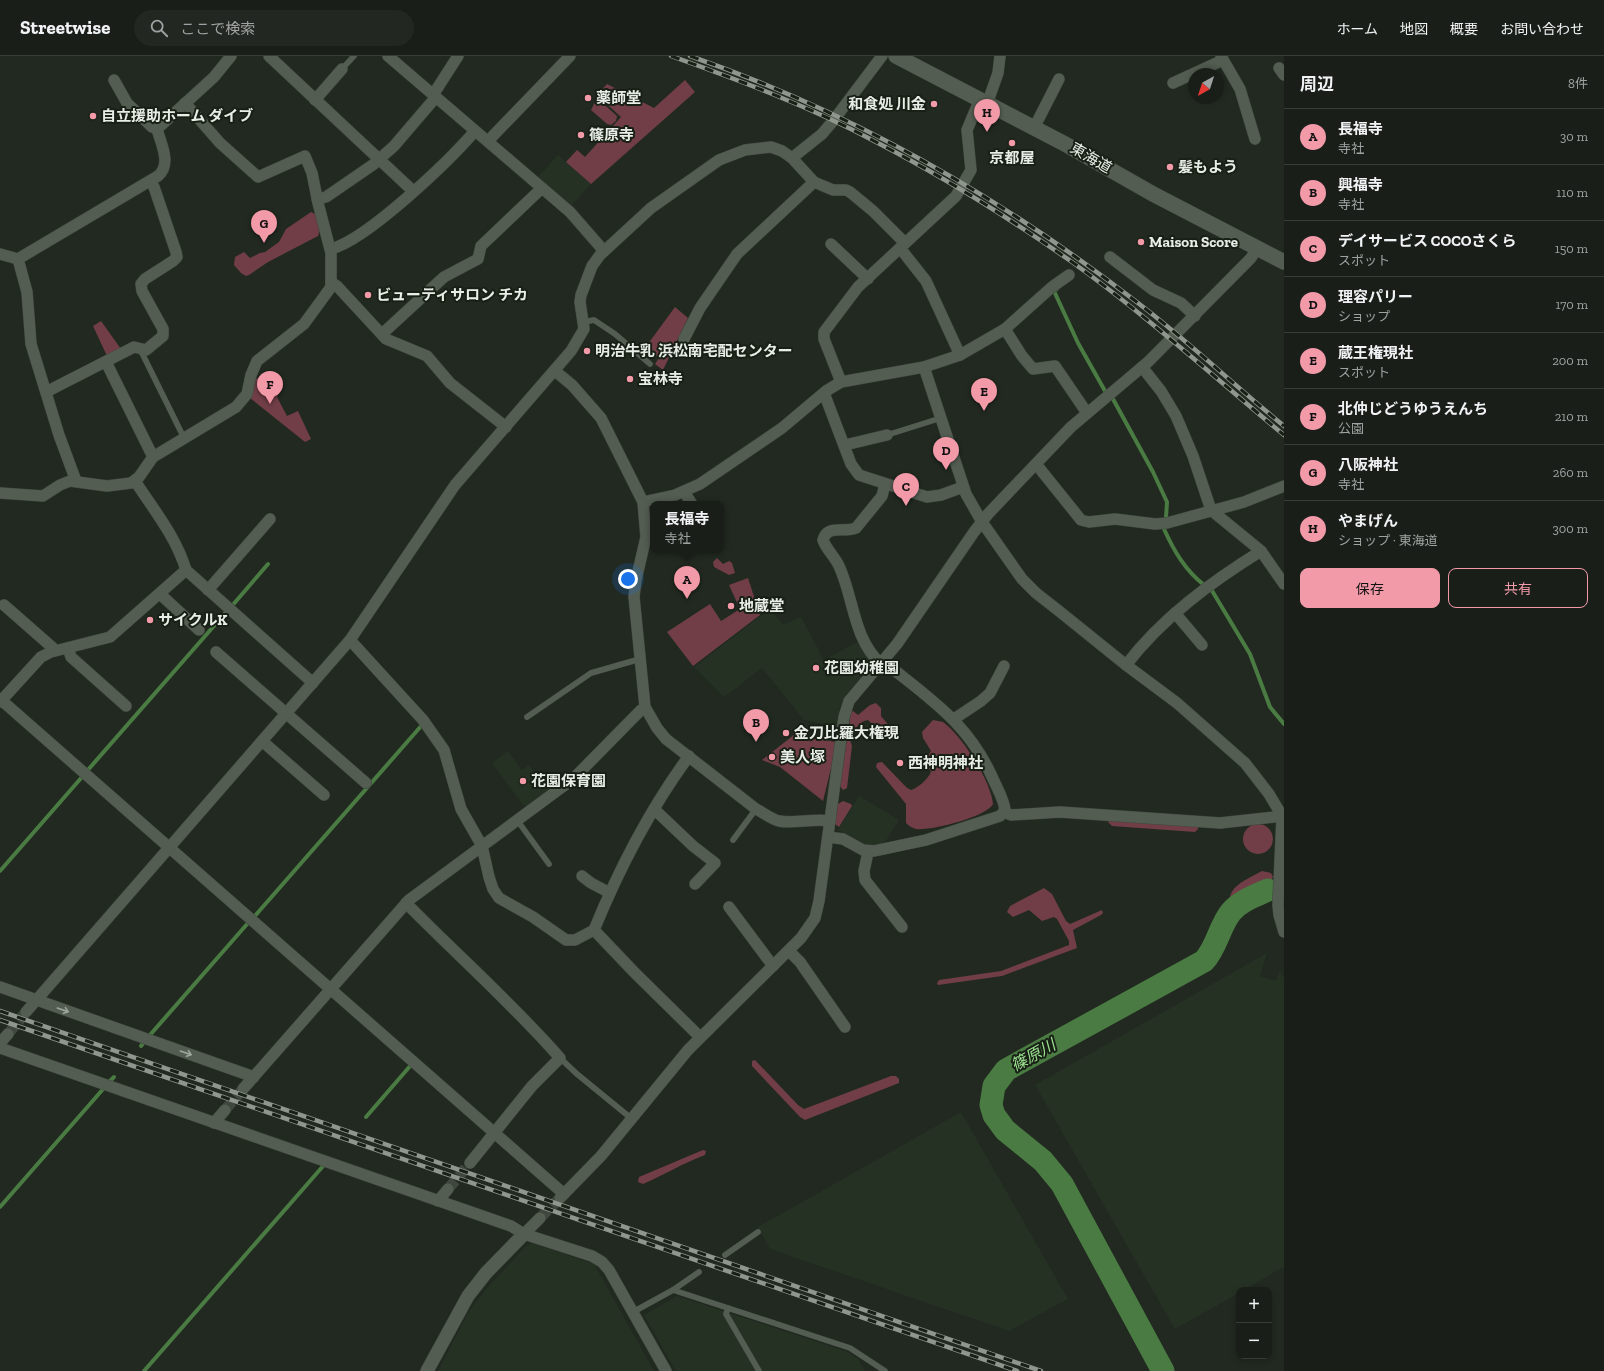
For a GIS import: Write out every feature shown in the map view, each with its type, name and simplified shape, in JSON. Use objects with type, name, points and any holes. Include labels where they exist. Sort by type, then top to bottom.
[{"type":"main road","name":"東海道","points":[[896,56],[1034,128],[1153,194],[1283,260]]},
{"type":"street","points":[[157,129],[214,77],[231,56]]},
{"type":"street","points":[[269,56],[413,191]]},
{"type":"street","points":[[388,56],[576,218],[604,251]]},
{"type":"street","points":[[317,199],[326,197],[379,159],[400,140],[435,96],[458,56]]},
{"type":"street","points":[[488,141],[570,56]]},
{"type":"street","points":[[792,158],[828,127],[844,109],[882,56]]},
{"type":"street","points":[[841,382],[824,339],[824,332],[851,296],[956,196],[969,175],[971,164],[967,130],[984,102],[998,73],[1000,56]]},
{"type":"street","points":[[1173,83],[1222,58],[1240,89],[1255,139]]},
{"type":"street","points":[[315,100],[342,69]]},
{"type":"street","points":[[1034,128],[1060,79]]},
{"type":"street","points":[[114,80],[127,103],[152,128],[157,129]]},
{"type":"street","points":[[0,493],[43,496],[65,482],[76,481],[115,486],[126,485],[135,481],[153,457],[242,402],[247,394],[251,375],[257,362],[304,324],[331,286],[331,249],[317,199],[312,173],[305,156],[258,177],[220,143],[185,103]]},
{"type":"street","points":[[0,254],[18,259],[163,172],[166,160],[157,129]]},
{"type":"street","points":[[331,249],[341,247],[371,226],[413,191],[475,131]]},
{"type":"street","points":[[26,1012],[350,640],[455,485],[555,371],[582,334],[584,322],[580,302],[581,295],[592,266],[604,251],[651,208],[719,160],[732,154],[758,147],[770,147],[782,151],[792,158],[814,182],[833,190],[846,190],[850,192],[873,211],[902,246],[926,281],[960,355]]},
{"type":"street","points":[[46,392],[134,347],[146,350],[164,336],[163,329],[142,291],[141,284],[145,279],[177,257],[154,187],[150,181]]},
{"type":"street","points":[[684,339],[700,308],[737,254],[814,182]]},
{"type":"street","points":[[382,334],[444,277],[478,259],[481,246],[542,188]]},
{"type":"street","points":[[831,244],[868,279]]},
{"type":"street","points":[[186,570],[110,637],[54,651],[41,657],[1,700],[495,1134],[562,1196],[601,1156],[680,1059],[700,1037],[806,932],[817,910],[846,709],[854,694],[882,662],[982,522],[1071,427],[1142,367],[1195,316],[1251,258],[1257,248]]},
{"type":"street","points":[[1110,257],[1153,290],[1181,303],[1195,316]]},
{"type":"street","points":[[18,259],[27,292],[31,344],[59,435],[76,481]]},
{"type":"street","points":[[643,502],[684,492],[700,484],[775,432],[824,393],[841,382],[924,367],[960,355],[1005,329],[1052,287],[1069,275]]},
{"type":"street","points":[[331,282],[337,286],[386,339],[427,356],[450,383],[506,427]]},
{"type":"street","points":[[1005,329],[1022,356],[1033,369],[1055,366],[1087,413]]},
{"type":"street","points":[[106,362],[153,457]]},
{"type":"street","points":[[924,367],[963,487],[982,522],[1028,586],[1126,665],[1168,695],[1245,763],[1269,794],[1283,816],[1278,905],[1284,932]]},
{"type":"street","points":[[1142,367],[1176,416],[1193,456],[1211,510],[1261,551],[1284,584]]},
{"type":"street","points":[[555,371],[572,385],[601,418],[643,502],[646,537],[634,589],[645,708],[661,734],[756,809],[781,821],[818,819],[830,820]]},
{"type":"street","points":[[824,393],[851,464],[859,475],[927,497],[941,495],[963,487]]},
{"type":"street","points":[[845,445],[887,435]]},
{"type":"street","points":[[1036,464],[1078,517],[1085,522],[1115,519],[1161,524],[1244,502],[1284,486]]},
{"type":"street","points":[[135,481],[168,530],[180,553],[186,570],[313,683]]},
{"type":"street","points":[[828,837],[843,839],[857,848],[868,852],[926,840],[1000,816],[1004,812],[1005,806],[982,755],[965,730],[954,719],[869,650],[854,616],[839,566],[823,540],[826,534],[833,530],[856,528],[882,496],[885,484]]},
{"type":"street","points":[[684,492],[690,501]]},
{"type":"street","points":[[208,590],[270,519]]},
{"type":"street","points":[[1126,665],[1139,647],[1175,613],[1218,578],[1261,551]]},
{"type":"street","points":[[160,594],[200,630]]},
{"type":"street","points":[[4,605],[53,648],[54,651]]},
{"type":"street","points":[[1175,613],[1202,646]]},
{"type":"street","points":[[350,640],[423,720],[439,742],[448,759],[461,809],[482,846],[493,889],[504,902],[533,917],[566,940],[575,940],[594,930],[631,849],[654,808],[689,756]]},
{"type":"street","points":[[68,648],[70,657],[126,706]]},
{"type":"street","points":[[216,652],[366,783]]},
{"type":"street","points":[[954,719],[981,701],[990,693],[1004,666]]},
{"type":"street","points":[[243,1089],[406,903],[573,779],[641,710],[645,708]]},
{"type":"street","points":[[262,741],[324,795]]},
{"type":"street","points":[[654,808],[694,846],[715,863],[695,884]]},
{"type":"street","points":[[1004,812],[1011,815],[1067,812],[1214,823],[1283,816]]},
{"type":"street","points":[[868,852],[864,871],[865,880],[902,927]]},
{"type":"street","points":[[582,876],[591,883],[610,893]]},
{"type":"street","points":[[406,903],[468,965],[520,1013],[560,1058],[532,1086],[495,1134],[470,1163]]},
{"type":"street","points":[[729,907],[773,966]]},
{"type":"street","points":[[594,930],[700,1037]]},
{"type":"street","points":[[788,950],[800,962],[845,1027]]},
{"type":"street","points":[[0,987],[254,1077]]},
{"type":"street","points":[[0,1043],[8,1034]]},
{"type":"street","points":[[0,1048],[511,1226],[524,1234],[592,1256],[602,1262],[609,1270],[666,1371]]},
{"type":"street","points":[[214,1122],[225,1110]]},
{"type":"street","points":[[438,1201],[448,1189]]},
{"type":"street","points":[[427,1371],[468,1296],[486,1273],[540,1218]]},
{"type":"lane","points":[[342,69],[354,56]]},
{"type":"lane","points":[[584,322],[594,320],[614,334],[650,364]]},
{"type":"lane","points":[[140,349],[184,438]]},
{"type":"lane","points":[[887,435],[941,418]]},
{"type":"lane","points":[[528,717],[591,673],[640,659]]},
{"type":"lane","points":[[734,840],[756,809]]},
{"type":"lane","points":[[517,820],[549,864]]},
{"type":"lane","points":[[560,1058],[632,1119]]},
{"type":"lane","points":[[725,1255],[758,1232]]},
{"type":"lane","points":[[633,1312],[673,1290],[699,1272]]},
{"type":"lane","points":[[673,1290],[850,1348],[885,1371]]},
{"type":"lane","points":[[728,1308],[726,1314],[759,1371]]},
{"type":"shaded area","points":[[685,80],[695,92],[591,184],[566,162],[577,150],[585,157],[621,117],[597,95],[607,84],[654,108]]},
{"type":"shaded area","points":[[599,100],[617,116],[616,121],[611,125],[607,124],[591,110],[595,102]]},
{"type":"shaded area","points":[[558,155],[591,184],[570,207],[537,178]]},
{"type":"shaded area","points":[[311,212],[315,214],[318,222],[318,236],[268,262],[249,275],[246,276],[241,273],[234,265],[235,257],[244,252],[250,258],[265,252],[279,242],[286,229]]},
{"type":"shaded area","points":[[675,307],[688,318],[663,370],[655,364],[659,358],[645,348]]},
{"type":"shaded area","points":[[101,321],[121,349],[107,356],[93,326]]},
{"type":"shaded area","points":[[270,376],[279,392],[277,397],[287,416],[298,411],[311,439],[305,442],[250,398],[254,379]]},
{"type":"shaded area","points":[[717,558],[723,564],[729,561],[732,563],[735,573],[729,575],[714,567],[713,562]]},
{"type":"shaded area","points":[[748,578],[760,615],[693,666],[667,632],[710,604],[721,621],[740,609],[729,585]]},
{"type":"shaded area","name":"花園幼稚園","points":[[772,611],[783,625],[801,617],[824,660],[861,640],[874,663],[844,698],[840,707],[837,727],[804,720],[762,668],[724,697],[694,667],[762,615]]},
{"type":"shaded area","points":[[876,703],[881,708],[881,716],[891,728],[892,734],[889,737],[883,735],[868,720],[862,722],[857,727],[850,740],[852,746],[847,788],[843,790],[840,786],[851,712],[853,711],[858,715],[870,705]]},
{"type":"shaded area","points":[[933,720],[943,722],[959,737],[967,748],[987,783],[993,804],[989,809],[980,814],[958,822],[933,828],[916,829],[906,823],[906,804],[876,767],[877,763],[882,762],[907,788],[911,790],[920,785],[931,772],[925,760],[931,751],[923,738],[922,732]]},
{"type":"shaded area","points":[[795,734],[835,742],[832,764],[823,801],[780,767],[762,760]]},
{"type":"shaded area","name":"花園保育園","points":[[508,751],[522,770],[529,765],[549,792],[526,809],[492,763]]},
{"type":"shaded area","points":[[859,796],[899,820],[884,844],[873,847],[860,844],[838,830]]},
{"type":"shaded area","points":[[843,801],[851,804],[852,806],[839,827],[835,824],[838,804]]},
{"type":"shaded area","points":[[1110,820],[1198,827],[1198,829],[1195,832],[1112,826],[1108,822]]},
{"type":"shaded area","points":[[1258,824],[1269,828],[1273,839],[1269,850],[1258,854],[1247,850],[1243,839],[1247,828]]},
{"type":"shaded area","points":[[1262,871],[1271,873],[1273,877],[1271,881],[1235,900],[1230,900],[1233,890],[1237,886]]},
{"type":"shaded area","points":[[1044,888],[1052,894],[1066,921],[1070,924],[1102,910],[1103,913],[1101,915],[1073,930],[1077,948],[1002,976],[938,985],[937,983],[939,980],[1001,971],[1069,945],[1069,941],[1057,919],[1054,917],[1042,921],[1029,910],[1013,917],[1007,912],[1010,906]]},
{"type":"shaded area","points":[[1267,953],[1260,976],[1276,981],[1280,970],[1284,978],[1284,1267],[1248,1287],[1236,1287],[1236,1295],[1175,1329],[1035,1085]]},
{"type":"shaded area","points":[[755,1060],[798,1105],[804,1109],[891,1076],[896,1076],[899,1079],[899,1083],[805,1120],[800,1117],[752,1066],[752,1061]]},
{"type":"shaded area","points":[[961,1112],[1068,1299],[1009,1331],[770,1249],[758,1227]]},
{"type":"shaded area","points":[[703,1150],[706,1151],[705,1155],[643,1184],[638,1182],[639,1177]]},
{"type":"shaded area","points":[[532,1243],[594,1264],[654,1371],[438,1371],[469,1311],[487,1288],[525,1247]]},
{"type":"shaded area","points":[[677,1296],[848,1352],[858,1359],[865,1371],[676,1371],[644,1315]]},
{"type":"waterway","points":[[1057,289],[1054,291],[1078,343],[1105,391]]},
{"type":"waterway","points":[[1113,399],[1153,472],[1167,502],[1166,518]]},
{"type":"waterway","points":[[1164,529],[1181,560],[1191,573],[1204,585]]},
{"type":"waterway","points":[[231,607],[268,564]]},
{"type":"waterway","points":[[1211,589],[1250,654],[1270,707],[1284,724]]},
{"type":"waterway","points":[[87,771],[227,611]]},
{"type":"waterway","points":[[254,917],[422,725]]},
{"type":"waterway","points":[[0,871],[82,777]]},
{"type":"waterway","name":"篠原川","points":[[1163,1371],[1062,1184],[1043,1161],[1005,1130],[994,1115],[991,1105],[994,1086],[1006,1070],[1204,961],[1212,950],[1231,912],[1243,902],[1268,890]]},
{"type":"waterway","points":[[150,1035],[248,923]]},
{"type":"waterway","points":[[141,1046],[144,1042]]},
{"type":"waterway","points":[[366,1117],[411,1065]]},
{"type":"waterway","points":[[109,1082],[114,1077]]},
{"type":"waterway","points":[[0,1207],[104,1088]]},
{"type":"waterway","points":[[144,1371],[324,1165]]},
{"type":"tunnel","points":[[8,1034],[26,1012]]},
{"type":"tunnel","points":[[225,1110],[243,1089]]},
{"type":"tunnel","points":[[448,1189],[470,1163]]},
{"type":"tunnel","points":[[540,1218],[560,1198]]},
{"type":"railway","points":[[671,56],[749,85],[826,117],[901,155],[976,199],[1072,262],[1099,282],[1153,325],[1284,435]]},
{"type":"railway","points":[[690,56],[750,78],[809,103],[924,161],[979,193],[1033,228],[1138,303],[1284,426]]},
{"type":"railway","points":[[0,1011],[1041,1371]]},
{"type":"railway","points":[[0,1020],[1017,1371]]},
{"type":"place","name":"薬師堂","points":[[588,98]]},
{"type":"place","name":"和食処 川金","points":[[934,104]]},
{"type":"place","name":"自立援助ホーム ダイブ","points":[[93,116]]},
{"type":"place","name":"やまげん","points":[[987,132]]},
{"type":"place","name":"篠原寺","points":[[581,135]]},
{"type":"place","name":"京都屋","points":[[1012,143]]},
{"type":"place","name":"髪もよう","points":[[1170,167]]},
{"type":"place","name":"Maison Score","points":[[1141,242]]},
{"type":"place","name":"八阪神社","points":[[264,243]]},
{"type":"place","name":"ビューティサロン チカ","points":[[368,295]]},
{"type":"place","name":"明治牛乳 浜松南宅配センター","points":[[587,351]]},
{"type":"place","name":"宝林寺","points":[[630,379]]},
{"type":"place","name":"北仲じどうゆうえんち","points":[[270,404]]},
{"type":"place","name":"蔵王権現社","points":[[984,411]]},
{"type":"place","name":"理容パリー","points":[[946,470]]},
{"type":"place","name":"デイサービス COCOさくら","points":[[906,506]]},
{"type":"place","name":"長福寺","points":[[687,599]]},
{"type":"place","name":"地蔵堂","points":[[731,606]]},
{"type":"place","name":"サイクルK","points":[[150,620]]},
{"type":"place","name":"花園幼稚園","points":[[816,668]]},
{"type":"place","name":"金刀比羅大権現","points":[[786,733]]},
{"type":"place","name":"興福寺","points":[[756,742]]},
{"type":"place","name":"美人塚","points":[[772,757]]},
{"type":"place","name":"西神明神社","points":[[900,763]]},
{"type":"place","name":"花園保育園","points":[[523,781]]}]
